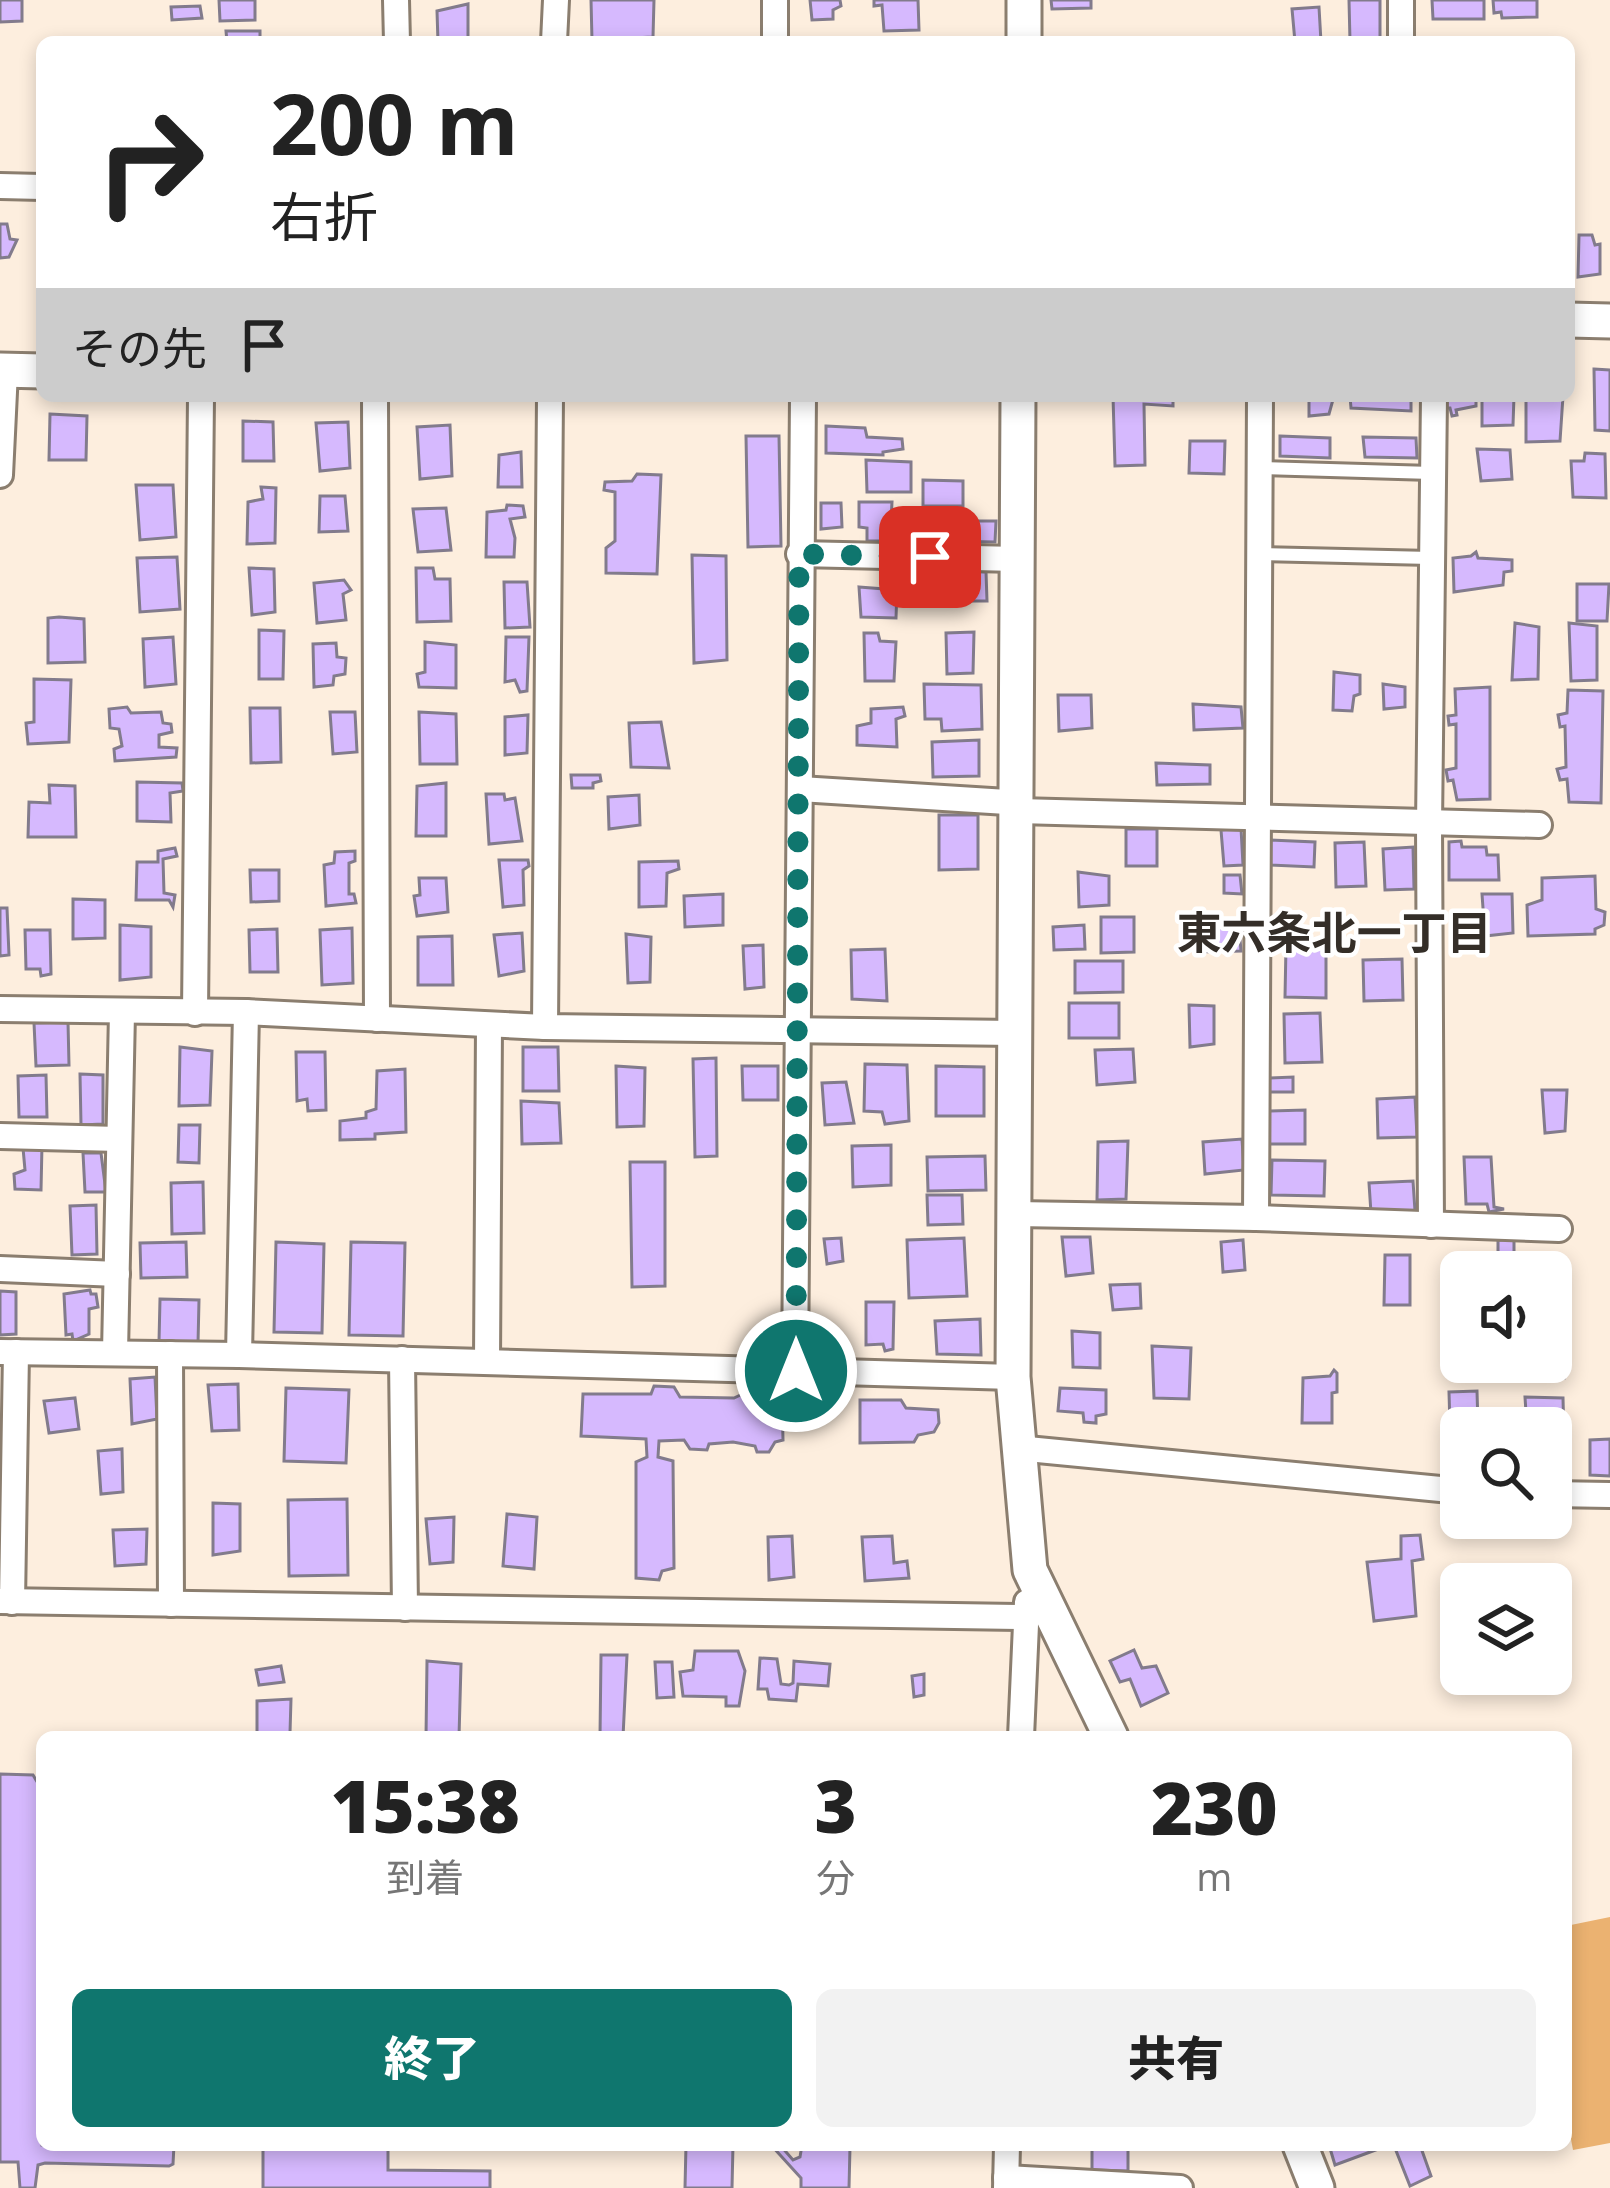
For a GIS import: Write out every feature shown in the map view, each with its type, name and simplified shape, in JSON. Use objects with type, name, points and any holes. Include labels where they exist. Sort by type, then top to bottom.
[{"type":"street","points":[[396,0],[397,36]]},
{"type":"street","points":[[554,36],[556,0]]},
{"type":"street","points":[[775,0],[775,36]]},
{"type":"street","points":[[1024,0],[1024,36]]},
{"type":"street","points":[[1401,0],[1401,36]]},
{"type":"street","points":[[0,186],[36,187]]},
{"type":"street","points":[[1575,320],[1610,321]]},
{"type":"street","points":[[0,475],[3,370],[36,371]]},
{"type":"street","points":[[195,1013],[201,402]]},
{"type":"street","points":[[375,402],[377,1019]]},
{"type":"street","points":[[545,1028],[550,402]]},
{"type":"street","points":[[796,1371],[803,402]]},
{"type":"street","points":[[1018,402],[1013,1377],[1030,1570],[1021,1731]]},
{"type":"street","points":[[1256,1218],[1260,402]]},
{"type":"street","points":[[1431,1225],[1434,402]]},
{"type":"street","points":[[799,554],[1018,559]]},
{"type":"street","points":[[800,789],[1007,802],[1018,811],[1539,825]]},
{"type":"street","points":[[0,1009],[246,1012],[545,1028],[1015,1033]]},
{"type":"street","points":[[115,1353],[122,1012]]},
{"type":"street","points":[[239,1355],[246,1012]]},
{"type":"street","points":[[488,1362],[489,1025]]},
{"type":"street","points":[[0,1136],[119,1139]]},
{"type":"street","points":[[1013,1214],[1559,1229]]},
{"type":"street","points":[[0,1269],[116,1274]]},
{"type":"street","points":[[1013,1377],[8,1352],[6,1601],[1025,1617]]},
{"type":"street","points":[[170,1354],[171,1604]]},
{"type":"street","points":[[402,1359],[405,1608]]},
{"type":"street","points":[[1017,1448],[1440,1488]]},
{"type":"street","points":[[1572,1495],[1610,1496]]},
{"type":"street","points":[[1030,1570],[1108,1731]]},
{"type":"street","points":[[1007,2151],[1006,2183],[1180,2188]]},
{"type":"street","points":[[1302,2151],[1317,2188]]},
{"type":"lane","points":[[1260,468],[1433,473]]},
{"type":"lane","points":[[1259,554],[1432,558]]},
{"type":"shaded area","points":[[1610,1917],[1610,2143],[1573,2150],[1572,2145],[1572,1925]]},
{"type":"building","points":[[0,0],[22,0],[22,21],[0,22]]},
{"type":"building","points":[[219,0],[255,0],[255,20],[220,21]]},
{"type":"building","points":[[591,0],[654,0],[653,36],[592,36]]},
{"type":"building","points":[[810,0],[840,0],[841,6],[833,10],[833,19],[812,20]]},
{"type":"building","points":[[874,0],[918,0],[919,30],[884,31],[882,5],[874,6]]},
{"type":"building","points":[[1051,0],[1091,0],[1091,8],[1052,9]]},
{"type":"building","points":[[1349,0],[1380,0],[1380,36],[1350,36]]},
{"type":"building","points":[[1432,0],[1484,0],[1484,19],[1433,19]]},
{"type":"building","points":[[1493,0],[1537,0],[1537,17],[1502,18],[1501,12],[1494,13]]},
{"type":"building","points":[[468,4],[468,36],[438,36],[437,11]]},
{"type":"building","points":[[200,6],[202,18],[172,20],[171,7]]},
{"type":"building","points":[[1319,7],[1321,36],[1294,36],[1292,9]]},
{"type":"building","points":[[226,31],[260,31],[260,36],[226,36]]},
{"type":"building","points":[[0,224],[7,224],[10,239],[17,240],[9,257],[0,258]]},
{"type":"building","points":[[1579,235],[1592,235],[1595,245],[1600,244],[1600,274],[1578,277]]},
{"type":"building","points":[[1594,369],[1610,370],[1610,431],[1595,430]]},
{"type":"building","points":[[1113,402],[1173,402],[1173,406],[1144,404],[1145,465],[1115,466]]},
{"type":"building","points":[[1309,402],[1332,402],[1329,414],[1309,416]]},
{"type":"building","points":[[1350,402],[1411,402],[1411,411],[1351,408]]},
{"type":"building","points":[[1446,402],[1476,402],[1452,416]]},
{"type":"building","points":[[1482,402],[1514,402],[1513,425],[1482,426]]},
{"type":"building","points":[[1526,402],[1563,402],[1560,441],[1526,442]]},
{"type":"building","points":[[50,414],[87,416],[86,460],[49,460]]},
{"type":"building","points":[[243,421],[273,422],[274,461],[243,461]]},
{"type":"building","points":[[348,422],[350,468],[320,471],[316,423]]},
{"type":"building","points":[[450,425],[452,476],[420,479],[417,427]]},
{"type":"building","points":[[826,426],[865,428],[867,437],[902,439],[903,449],[883,455],[826,453]]},
{"type":"building","points":[[746,436],[779,436],[781,546],[748,547]]},
{"type":"building","points":[[1280,436],[1330,438],[1330,458],[1280,456]]},
{"type":"building","points":[[1363,437],[1416,438],[1417,458],[1365,457]]},
{"type":"building","points":[[1190,441],[1225,441],[1224,474],[1189,473]]},
{"type":"building","points":[[1477,449],[1510,450],[1512,479],[1481,481]]},
{"type":"building","points":[[521,452],[522,487],[498,487],[499,455]]},
{"type":"building","points":[[1585,453],[1605,454],[1606,498],[1573,497],[1571,461],[1584,461]]},
{"type":"building","points":[[866,460],[911,462],[911,492],[867,492]]},
{"type":"building","points":[[637,474],[661,475],[657,574],[606,573],[606,548],[615,541],[615,492],[604,490],[605,482],[632,481]]},
{"type":"building","points":[[923,480],[963,481],[963,506],[923,506]]},
{"type":"building","points":[[136,485],[173,485],[176,537],[140,540]]},
{"type":"building","points":[[261,487],[276,488],[275,543],[247,544],[248,502],[263,499]]},
{"type":"building","points":[[320,496],[345,496],[348,531],[319,532]]},
{"type":"building","points":[[859,502],[892,502],[890,541],[867,541],[867,528],[859,527]]},
{"type":"building","points":[[821,503],[841,503],[842,527],[821,529]]},
{"type":"building","points":[[507,505],[523,506],[525,517],[510,519],[514,557],[486,557],[487,512],[506,510]]},
{"type":"building","points":[[446,508],[451,550],[418,552],[413,509]]},
{"type":"building","points":[[967,515],[971,521],[996,521],[995,542],[944,541],[943,516]]},
{"type":"building","points":[[1476,552],[1478,558],[1512,560],[1512,571],[1504,572],[1503,585],[1454,592],[1453,558]]},
{"type":"building","points":[[692,555],[726,556],[727,660],[694,663]]},
{"type":"building","points":[[177,557],[180,609],[140,612],[137,558]]},
{"type":"building","points":[[249,568],[274,569],[275,612],[252,615]]},
{"type":"building","points":[[416,568],[433,568],[435,579],[450,579],[451,621],[417,622]]},
{"type":"building","points":[[952,570],[986,572],[987,601],[954,601]]},
{"type":"building","points":[[344,580],[351,590],[343,594],[346,620],[317,623],[314,583]]},
{"type":"building","points":[[504,582],[527,582],[530,627],[505,628]]},
{"type":"building","points":[[1577,584],[1609,584],[1607,621],[1577,621]]},
{"type":"building","points":[[859,587],[897,590],[896,618],[861,617]]},
{"type":"building","points":[[48,618],[84,619],[85,662],[48,663]]},
{"type":"building","points":[[1515,623],[1539,627],[1538,679],[1512,680]]},
{"type":"building","points":[[1569,623],[1597,626],[1597,680],[1571,681]]},
{"type":"building","points":[[259,630],[284,631],[283,679],[259,679]]},
{"type":"building","points":[[974,632],[973,673],[947,674],[946,633]]},
{"type":"building","points":[[864,633],[878,633],[880,641],[896,642],[894,681],[865,681]]},
{"type":"building","points":[[173,637],[176,684],[145,687],[143,639]]},
{"type":"building","points":[[506,637],[529,637],[527,691],[520,692],[515,680],[505,682]]},
{"type":"building","points":[[425,642],[456,645],[456,688],[419,687],[417,674],[425,672]]},
{"type":"building","points":[[336,643],[337,657],[346,658],[345,674],[334,676],[333,685],[314,687],[313,644]]},
{"type":"building","points":[[1334,672],[1360,675],[1360,694],[1354,696],[1352,711],[1333,710]]},
{"type":"building","points":[[34,679],[71,680],[69,742],[28,744],[26,723],[34,722]]},
{"type":"building","points":[[924,684],[981,685],[982,729],[942,731],[941,719],[925,719]]},
{"type":"building","points":[[1383,684],[1405,687],[1405,707],[1384,709]]},
{"type":"building","points":[[1490,687],[1490,799],[1457,800],[1446,770],[1456,768],[1456,724],[1449,725],[1448,716],[1456,715],[1455,689]]},
{"type":"building","points":[[1568,690],[1603,691],[1601,803],[1569,802],[1567,779],[1560,780],[1557,769],[1566,767],[1565,726],[1560,727],[1558,715],[1567,713]]},
{"type":"building","points":[[1058,695],[1091,695],[1092,728],[1059,731]]},
{"type":"building","points":[[1193,704],[1241,707],[1243,728],[1194,730]]},
{"type":"building","points":[[127,707],[131,713],[161,712],[172,732],[159,735],[159,747],[177,748],[176,757],[115,761],[114,749],[122,746],[119,729],[110,728],[109,709]]},
{"type":"building","points":[[903,707],[905,716],[896,719],[897,747],[857,745],[857,726],[871,723],[871,709]]},
{"type":"building","points":[[250,708],[280,708],[281,762],[251,763]]},
{"type":"building","points":[[330,712],[355,712],[357,752],[333,754]]},
{"type":"building","points":[[419,712],[456,714],[457,764],[420,764]]},
{"type":"building","points":[[528,715],[527,753],[505,755],[505,717]]},
{"type":"building","points":[[661,722],[669,768],[631,767],[629,723]]},
{"type":"building","points":[[979,740],[979,776],[933,777],[932,742]]},
{"type":"building","points":[[1156,763],[1210,765],[1210,784],[1157,785]]},
{"type":"building","points":[[571,775],[600,775],[601,781],[593,783],[593,788],[572,788]]},
{"type":"building","points":[[137,782],[182,783],[183,791],[170,793],[171,822],[137,821]]},
{"type":"building","points":[[446,783],[446,836],[416,836],[417,786]]},
{"type":"building","points":[[49,785],[75,786],[76,837],[28,837],[29,802],[50,803]]},
{"type":"building","points":[[486,794],[515,798],[522,841],[489,844]]},
{"type":"building","points":[[639,795],[640,825],[609,829],[608,797]]},
{"type":"building","points":[[939,815],[978,815],[978,869],[939,870]]},
{"type":"building","points":[[1241,828],[1243,865],[1224,866],[1221,830]]},
{"type":"building","points":[[1126,829],[1157,829],[1157,866],[1126,866]]},
{"type":"building","points":[[1270,840],[1315,842],[1314,867],[1269,865]]},
{"type":"building","points":[[1461,841],[1462,847],[1486,847],[1487,855],[1498,855],[1499,880],[1449,880],[1449,842]]},
{"type":"building","points":[[1364,842],[1366,886],[1336,887],[1335,843]]},
{"type":"building","points":[[1413,847],[1414,889],[1385,890],[1383,849]]},
{"type":"building","points":[[175,848],[177,856],[163,859],[164,893],[175,895],[173,907],[169,900],[136,900],[137,862],[158,862],[158,851]]},
{"type":"building","points":[[355,851],[355,861],[349,863],[349,894],[354,894],[356,903],[326,906],[324,865],[334,863],[335,852]]},
{"type":"building","points":[[499,860],[528,860],[523,870],[524,905],[503,907]]},
{"type":"building","points":[[678,861],[679,869],[667,873],[666,906],[639,907],[639,862]]},
{"type":"building","points":[[250,870],[279,870],[279,901],[251,902]]},
{"type":"building","points":[[1078,872],[1109,876],[1109,905],[1079,907]]},
{"type":"building","points":[[1224,875],[1240,875],[1242,894],[1224,893]]},
{"type":"building","points":[[1595,876],[1596,909],[1605,912],[1604,925],[1595,934],[1528,936],[1527,905],[1542,900],[1542,878]]},
{"type":"building","points":[[419,878],[446,878],[448,912],[417,916],[414,896],[420,895]]},
{"type":"building","points":[[723,894],[723,925],[685,927],[684,896]]},
{"type":"building","points":[[1482,894],[1512,894],[1513,933],[1485,936]]},
{"type":"building","points":[[73,899],[105,900],[105,938],[73,939]]},
{"type":"building","points":[[0,908],[7,908],[9,955],[0,956]]},
{"type":"building","points":[[1101,917],[1134,917],[1134,952],[1101,953]]},
{"type":"building","points":[[120,925],[151,927],[151,977],[120,980]]},
{"type":"building","points":[[1084,925],[1085,949],[1054,950],[1053,927]]},
{"type":"building","points":[[1239,927],[1241,951],[1198,952],[1197,929]]},
{"type":"building","points":[[352,928],[353,983],[322,985],[320,930]]},
{"type":"building","points":[[277,929],[278,972],[250,972],[249,930]]},
{"type":"building","points":[[25,930],[50,930],[51,974],[41,976],[40,969],[26,969]]},
{"type":"building","points":[[522,933],[524,971],[499,976],[494,935]]},
{"type":"building","points":[[626,934],[651,937],[650,982],[628,983]]},
{"type":"building","points":[[452,936],[453,985],[418,985],[418,937]]},
{"type":"building","points":[[763,945],[764,987],[745,989],[743,946]]},
{"type":"building","points":[[1286,946],[1326,947],[1326,998],[1285,997]]},
{"type":"building","points":[[885,949],[887,1001],[852,999],[851,950]]},
{"type":"building","points":[[1402,959],[1403,1000],[1364,1001],[1363,960]]},
{"type":"building","points":[[1075,961],[1123,961],[1123,992],[1075,993]]},
{"type":"building","points":[[1069,1003],[1119,1003],[1119,1038],[1069,1038]]},
{"type":"building","points":[[1189,1005],[1214,1006],[1214,1044],[1190,1047]]},
{"type":"building","points":[[1320,1013],[1322,1062],[1285,1063],[1284,1014]]},
{"type":"building","points":[[68,1022],[69,1065],[36,1066],[34,1023]]},
{"type":"building","points":[[180,1047],[212,1051],[210,1105],[179,1106]]},
{"type":"building","points":[[523,1047],[558,1047],[559,1091],[523,1091]]},
{"type":"building","points":[[1133,1049],[1135,1082],[1097,1085],[1095,1050]]},
{"type":"building","points":[[296,1052],[325,1052],[326,1110],[308,1111],[307,1099],[297,1101]]},
{"type":"building","points":[[716,1058],[717,1156],[695,1157],[693,1059]]},
{"type":"building","points":[[865,1064],[907,1065],[909,1121],[885,1124],[882,1112],[864,1111]]},
{"type":"building","points":[[616,1066],[645,1068],[644,1126],[617,1127]]},
{"type":"building","points":[[742,1066],[778,1066],[778,1100],[743,1100]]},
{"type":"building","points":[[936,1066],[984,1067],[984,1116],[936,1116]]},
{"type":"building","points":[[405,1069],[406,1132],[340,1140],[340,1121],[366,1118],[366,1112],[376,1109],[377,1071]]},
{"type":"building","points":[[80,1074],[103,1075],[103,1124],[81,1125]]},
{"type":"building","points":[[46,1075],[47,1117],[19,1117],[18,1076]]},
{"type":"building","points":[[1293,1077],[1293,1092],[1268,1092],[1268,1078]]},
{"type":"building","points":[[846,1082],[854,1123],[825,1125],[822,1083]]},
{"type":"building","points":[[1542,1090],[1567,1090],[1565,1131],[1545,1133]]},
{"type":"building","points":[[1415,1097],[1417,1137],[1378,1138],[1377,1099]]},
{"type":"building","points":[[521,1101],[559,1103],[561,1143],[522,1144]]},
{"type":"building","points":[[1305,1110],[1305,1144],[1268,1144],[1268,1111]]},
{"type":"building","points":[[179,1125],[200,1125],[199,1163],[178,1162]]},
{"type":"building","points":[[1242,1139],[1244,1170],[1205,1174],[1203,1142]]},
{"type":"building","points":[[1128,1141],[1126,1199],[1097,1200],[1098,1142]]},
{"type":"building","points":[[42,1145],[41,1190],[15,1189],[14,1174],[25,1170],[23,1148]]},
{"type":"building","points":[[891,1145],[891,1185],[853,1187],[852,1146]]},
{"type":"building","points":[[83,1153],[101,1153],[106,1192],[85,1192]]},
{"type":"building","points":[[985,1156],[986,1190],[928,1191],[927,1157]]},
{"type":"building","points":[[1464,1157],[1491,1157],[1494,1207],[1504,1209],[1489,1212],[1487,1204],[1466,1204]]},
{"type":"building","points":[[1272,1160],[1325,1161],[1324,1196],[1271,1195]]},
{"type":"building","points":[[630,1162],[665,1162],[665,1286],[632,1287]]},
{"type":"building","points":[[1413,1181],[1415,1211],[1371,1213],[1369,1183]]},
{"type":"building","points":[[203,1182],[204,1233],[172,1234],[171,1183]]},
{"type":"building","points":[[927,1195],[962,1195],[963,1224],[928,1225]]},
{"type":"building","points":[[96,1205],[97,1254],[72,1255],[70,1206]]},
{"type":"building","points":[[1062,1237],[1090,1237],[1093,1273],[1066,1276]]},
{"type":"building","points":[[841,1238],[843,1261],[827,1264],[824,1239]]},
{"type":"building","points":[[964,1238],[967,1296],[909,1298],[907,1240]]},
{"type":"building","points":[[1514,1239],[1514,1251],[1498,1251],[1498,1240]]},
{"type":"building","points":[[1243,1240],[1245,1270],[1223,1272],[1221,1242]]},
{"type":"building","points":[[186,1242],[187,1277],[141,1278],[140,1243]]},
{"type":"building","points":[[276,1242],[324,1244],[322,1333],[274,1332]]},
{"type":"building","points":[[351,1242],[405,1243],[403,1336],[349,1335]]},
{"type":"building","points":[[1385,1255],[1410,1255],[1410,1305],[1384,1305]]},
{"type":"building","points":[[1140,1284],[1141,1308],[1113,1310],[1110,1285]]},
{"type":"building","points":[[90,1290],[96,1294],[98,1307],[89,1309],[89,1334],[73,1341],[72,1334],[66,1335],[64,1294]]},
{"type":"building","points":[[0,1291],[16,1292],[16,1334],[0,1335]]},
{"type":"building","points":[[160,1299],[199,1300],[198,1344],[159,1342]]},
{"type":"building","points":[[866,1302],[894,1302],[893,1349],[866,1345]]},
{"type":"building","points":[[980,1319],[981,1355],[937,1354],[935,1321]]},
{"type":"building","points":[[1072,1331],[1100,1333],[1100,1368],[1073,1367]]},
{"type":"building","points":[[1152,1346],[1191,1348],[1189,1399],[1154,1398]]},
{"type":"building","points":[[1334,1370],[1337,1392],[1332,1393],[1332,1423],[1302,1423],[1303,1378],[1330,1376]]},
{"type":"building","points":[[155,1377],[157,1419],[132,1424],[130,1379]]},
{"type":"building","points":[[238,1384],[239,1430],[212,1431],[208,1385]]},
{"type":"building","points":[[654,1386],[674,1387],[680,1397],[734,1398],[753,1389],[760,1397],[782,1398],[783,1440],[775,1442],[769,1452],[733,1442],[709,1444],[707,1450],[690,1449],[684,1440],[659,1441],[658,1457],[673,1461],[674,1568],[662,1571],[659,1580],[636,1578],[636,1462],[647,1457],[646,1439],[581,1436],[583,1394],[651,1394]]},
{"type":"building","points":[[286,1388],[349,1390],[346,1463],[284,1461]]},
{"type":"building","points":[[1060,1388],[1106,1390],[1106,1414],[1096,1416],[1096,1423],[1084,1422],[1083,1413],[1058,1411]]},
{"type":"building","points":[[1477,1391],[1477,1407],[1449,1407],[1449,1392]]},
{"type":"building","points":[[1525,1397],[1563,1398],[1563,1407],[1526,1407]]},
{"type":"building","points":[[75,1398],[79,1429],[49,1433],[44,1401]]},
{"type":"building","points":[[860,1400],[901,1400],[906,1408],[938,1410],[939,1423],[934,1432],[918,1435],[914,1442],[860,1443]]},
{"type":"building","points":[[1610,1439],[1610,1476],[1590,1475],[1590,1440]]},
{"type":"building","points":[[122,1449],[123,1492],[101,1494],[98,1451]]},
{"type":"building","points":[[347,1499],[348,1575],[289,1576],[288,1500]]},
{"type":"building","points":[[213,1503],[240,1504],[240,1551],[213,1555]]},
{"type":"building","points":[[507,1514],[537,1517],[534,1569],[503,1566]]},
{"type":"building","points":[[454,1517],[453,1562],[430,1564],[426,1519]]},
{"type":"building","points":[[147,1529],[146,1564],[115,1566],[113,1530]]},
{"type":"building","points":[[1420,1535],[1423,1559],[1412,1561],[1416,1616],[1374,1621],[1367,1562],[1401,1559],[1401,1536]]},
{"type":"building","points":[[792,1536],[794,1577],[769,1580],[768,1537]]},
{"type":"building","points":[[892,1536],[894,1563],[907,1561],[909,1578],[865,1581],[862,1537]]},
{"type":"building","points":[[1134,1650],[1142,1668],[1156,1666],[1168,1693],[1141,1706],[1130,1679],[1120,1682],[1110,1661]]},
{"type":"building","points":[[695,1651],[738,1651],[745,1671],[739,1706],[726,1706],[726,1697],[683,1696],[680,1672],[693,1670]]},
{"type":"building","points":[[601,1655],[627,1655],[623,1731],[600,1731]]},
{"type":"building","points":[[760,1658],[777,1659],[781,1684],[789,1685],[794,1661],[830,1664],[828,1686],[798,1684],[796,1701],[769,1699],[767,1689],[758,1689]]},
{"type":"building","points":[[427,1661],[461,1664],[459,1731],[426,1731]]},
{"type":"building","points":[[655,1662],[672,1662],[674,1697],[657,1698]]},
{"type":"building","points":[[281,1666],[284,1682],[259,1685],[256,1670]]},
{"type":"building","points":[[924,1674],[924,1695],[914,1697],[912,1676]]},
{"type":"building","points":[[291,1699],[290,1731],[257,1731],[257,1701]]},
{"type":"building","points":[[0,1774],[33,1775],[36,2151],[174,2151],[173,2164],[45,2163],[38,2165],[35,2188],[20,2188],[18,2162],[0,2162]]},
{"type":"building","points":[[263,2151],[388,2151],[388,2170],[490,2171],[490,2188],[263,2188]]},
{"type":"building","points":[[686,2151],[733,2151],[732,2188],[685,2188]]},
{"type":"building","points":[[776,2151],[785,2151],[793,2160],[801,2151],[850,2151],[849,2188],[801,2188],[801,2178]]},
{"type":"building","points":[[1092,2151],[1128,2151],[1128,2171],[1092,2170]]},
{"type":"building","points":[[1331,2151],[1373,2151],[1335,2165]]},
{"type":"building","points":[[1396,2151],[1422,2151],[1431,2176],[1410,2186]]},
{"type":"district","name":"東六条北一丁目","points":[[1334,931]]},
{"type":"route","points":[[796,1371],[799,554],[930,557]]}]
